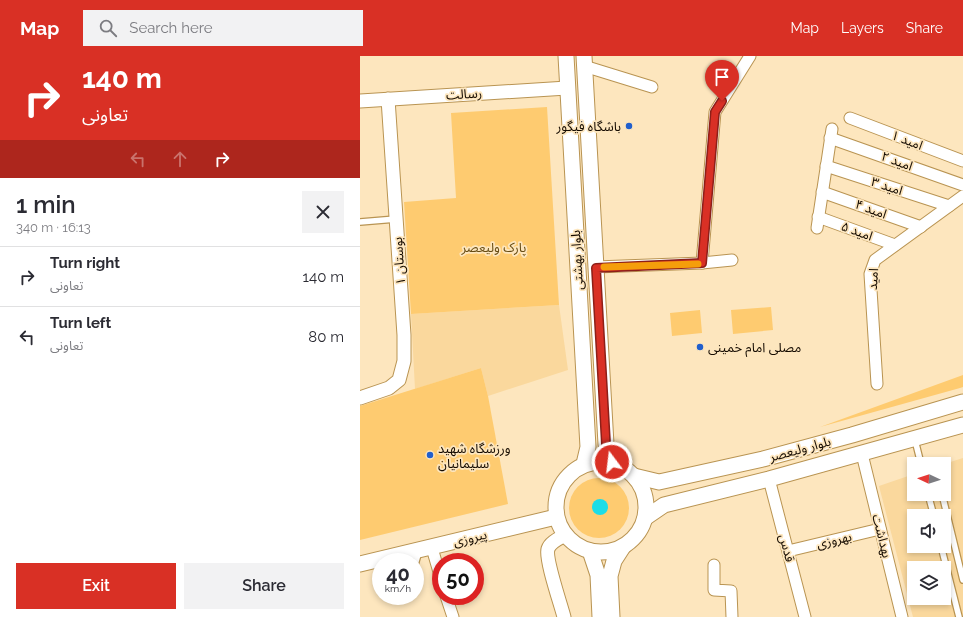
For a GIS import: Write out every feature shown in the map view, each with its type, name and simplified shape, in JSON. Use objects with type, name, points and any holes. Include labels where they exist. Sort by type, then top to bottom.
[{"type":"main road","name":"بلوار بهشتی","points":[[566,56],[588,446],[584,464]]},
{"type":"main road","name":"بلوار بهشتی","points":[[584,61],[606,444],[612,462]]},
{"type":"main road","points":[[567,88],[585,87]]},
{"type":"main road","points":[[960,404],[963,422]]},
{"type":"main road","name":"بلوار ولیعصر","points":[[634,476],[659,482],[770,457],[960,404]]},
{"type":"main road","name":"بلوار ولیعصر","points":[[645,518],[664,505],[769,479],[963,426]]},
{"type":"main road","points":[[612,617],[610,576],[614,561],[623,547],[633,539],[640,530],[645,518],[647,506],[645,496],[634,476],[624,467],[612,462],[598,461],[584,464],[573,470],[564,480],[558,491],[555,504],[556,517],[565,535],[581,548],[590,551],[612,551],[623,547]]},
{"type":"main road","name":"پیروزی","points":[[411,553],[556,517]]},
{"type":"main road","points":[[590,551],[598,575],[600,617]]},
{"type":"main road","name":"پیروزی","points":[[360,564],[372,562]]},
{"type":"street","points":[[702,263],[715,112],[750,56]]},
{"type":"street","points":[[584,61],[652,87]]},
{"type":"street","name":"رسالت","points":[[360,101],[567,88]]},
{"type":"street","name":"بوستان ۱","points":[[360,398],[389,388],[399,380],[404,361],[404,335],[388,99]]},
{"type":"street","name":"امید ۱","points":[[850,118],[963,161]]},
{"type":"street","name":"امید ۲","points":[[826,166],[831,133],[963,185]]},
{"type":"street","points":[[822,192],[826,166]]},
{"type":"street","name":"امید ۳","points":[[826,166],[949,206]]},
{"type":"street","name":"امید ۵","points":[[822,192],[818,222],[895,245]]},
{"type":"street","name":"امید ۴","points":[[822,192],[921,226]]},
{"type":"street","name":"امید","points":[[877,384],[870,274],[875,260],[963,196]]},
{"type":"street","points":[[596,268],[702,263],[732,260]]},
{"type":"street","name":"بهداشت","points":[[862,454],[902,617]]},
{"type":"street","name":"قدس","points":[[769,479],[805,617]]},
{"type":"street","name":"بهروزی","points":[[788,551],[880,529]]},
{"type":"street","points":[[564,617],[548,559],[548,549],[554,542],[565,535]]},
{"type":"street","points":[[425,549],[432,562]]},
{"type":"street","points":[[714,565],[714,590],[731,591],[732,617]]},
{"type":"street","points":[[449,605],[453,617]]},
{"type":"lane","points":[[360,222],[396,219]]},
{"type":"lane","points":[[914,439],[919,457]]},
{"type":"lane","points":[[944,501],[963,580]]},
{"type":"lane","points":[[422,553],[425,549]]},
{"type":"lane","points":[[943,553],[959,617]]},
{"type":"shaded area","points":[[559,305],[568,370],[488,396],[481,368],[415,389],[411,314]]},
{"type":"shaded area","points":[[963,458],[963,617],[913,617],[910,605],[951,605],[951,561],[907,561],[907,594],[879,486],[907,476],[907,501],[951,501],[951,462]]},
{"type":"green space","name":"پارک ولیعصر","points":[[547,107],[559,305],[411,314],[404,202],[456,198],[451,113]]},
{"type":"green space","points":[[771,307],[773,330],[733,334],[731,310]]},
{"type":"green space","points":[[700,310],[702,333],[672,336],[670,313]]},
{"type":"green space","name":"ورزشگاه شهید سلیمانیان","points":[[481,368],[488,396],[508,504],[360,540],[360,406]]},
{"type":"green space","points":[[963,375],[963,387],[820,427]]},
{"type":"green space","points":[[593,478],[605,478],[621,486],[627,496],[629,508],[627,520],[621,530],[605,538],[593,538],[577,530],[569,514],[569,502],[577,486]]},
{"type":"water","points":[[600,499],[607,504],[608,507],[603,514],[600,515],[593,510],[592,507],[597,500]]},
{"type":"slow traffic","points":[[604,267],[698,264]]},
{"type":"place","name":"باشگاه فیگور","points":[[629,126]]},
{"type":"place","name":"مصلی امام خمینی","points":[[700,347]]},
{"type":"place","name":"ورزشگاه شهید سلیمانیان","points":[[430,455]]},
{"type":"route","points":[[612,462],[606,444],[596,268],[702,263],[715,112],[722,101]]}]
